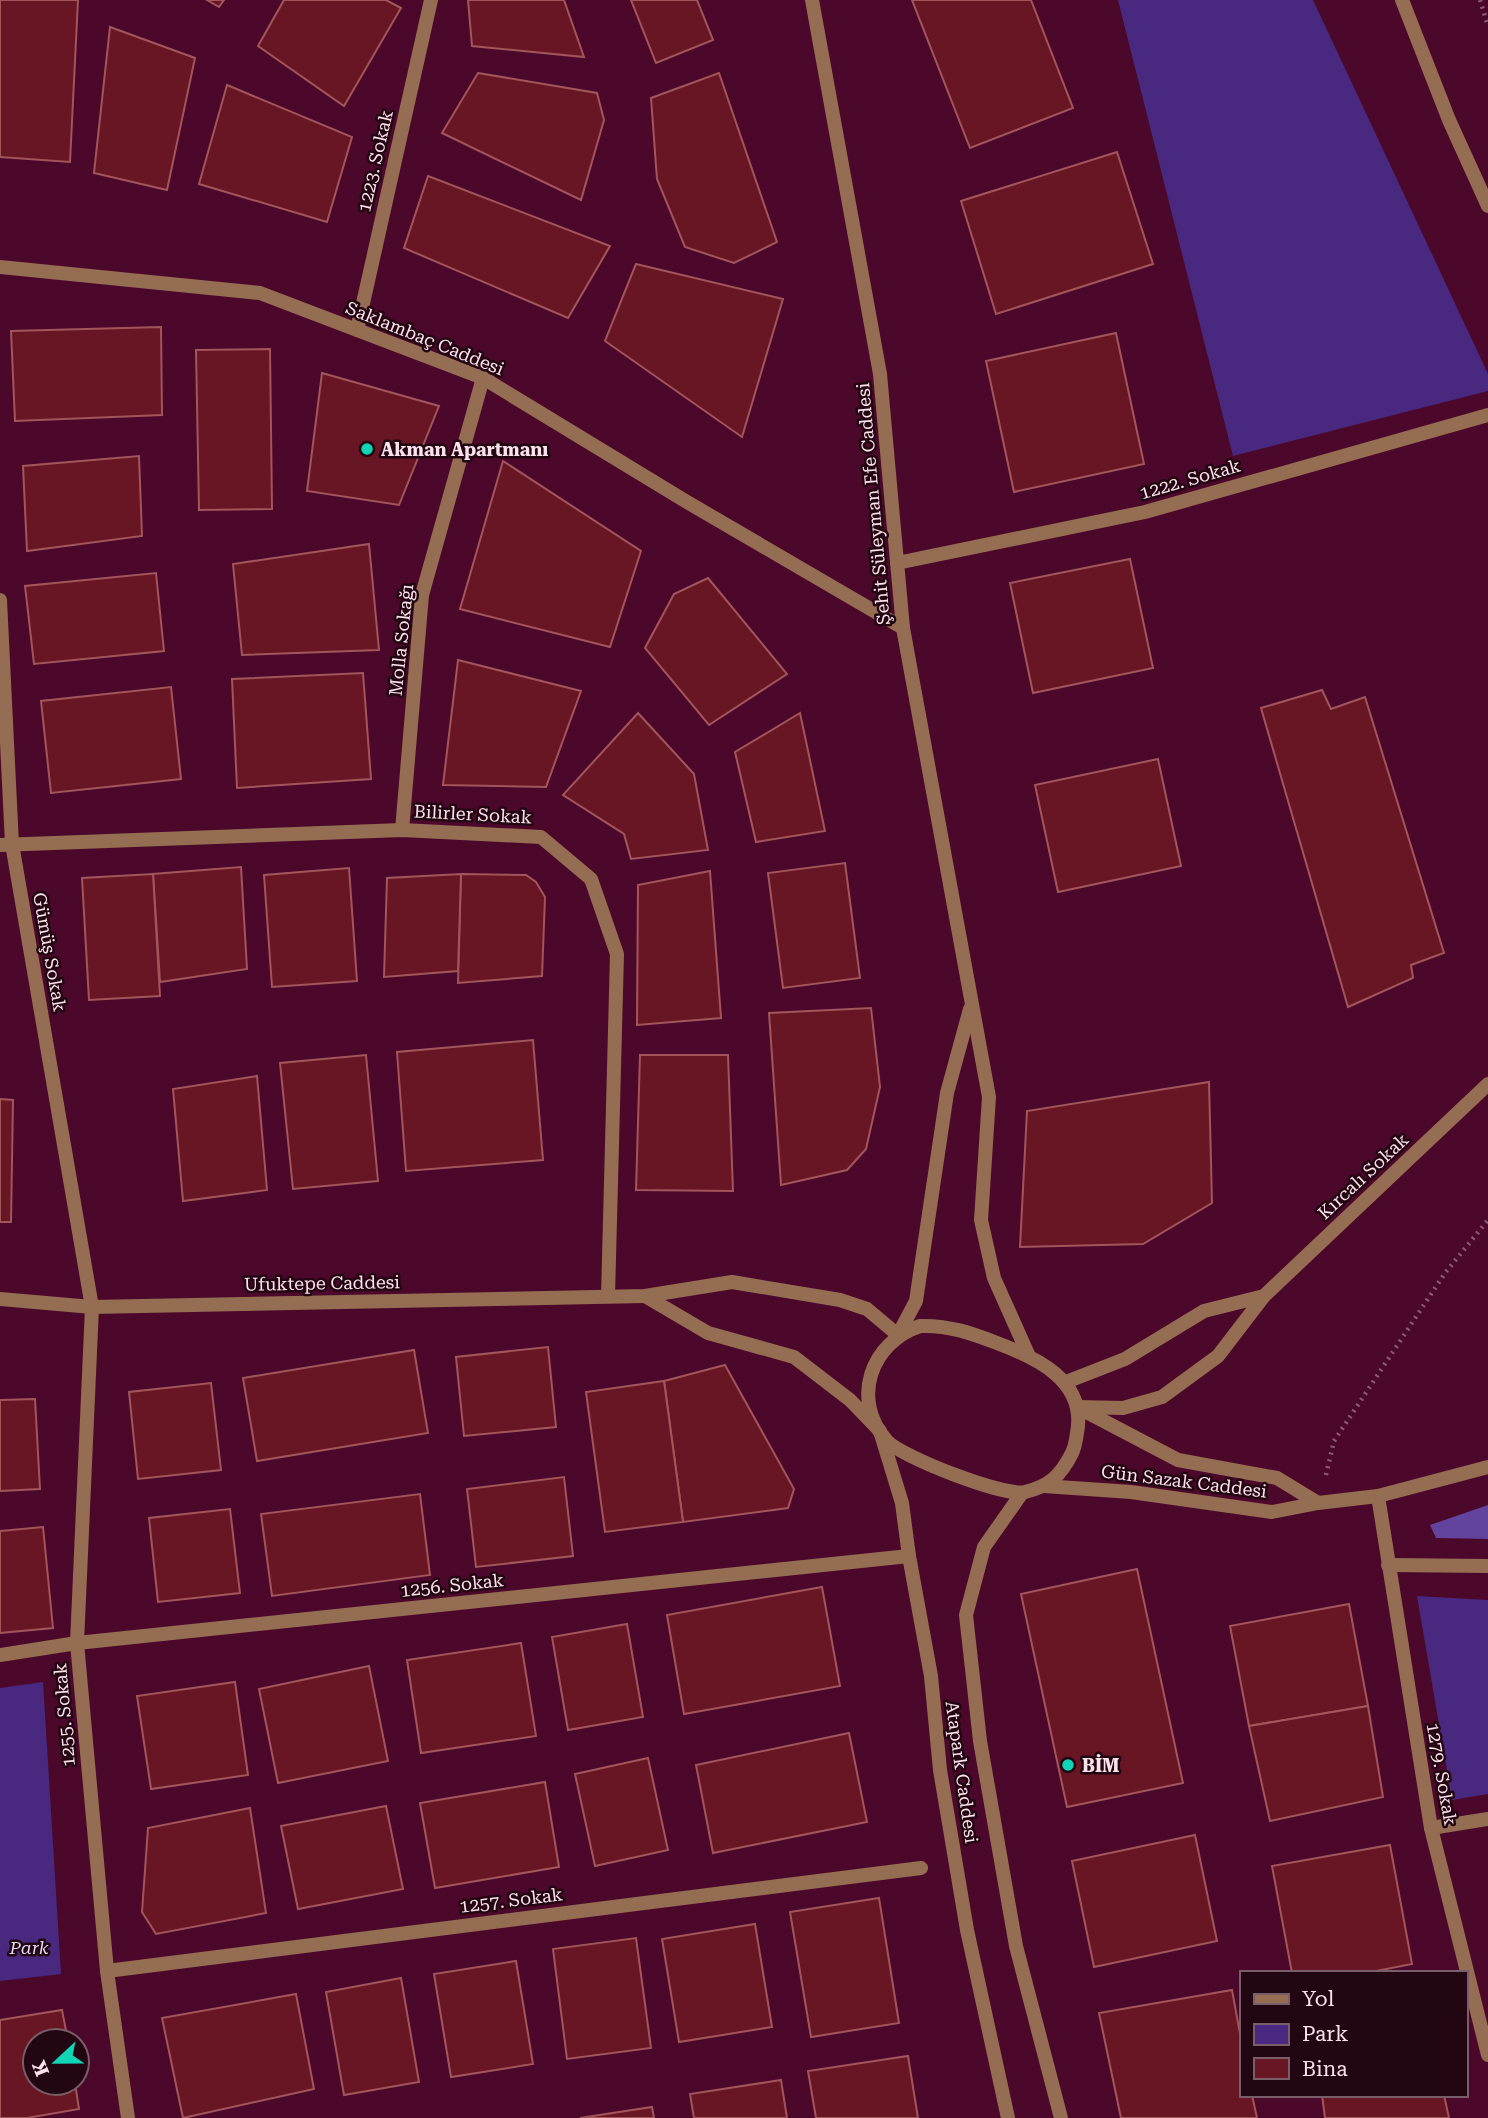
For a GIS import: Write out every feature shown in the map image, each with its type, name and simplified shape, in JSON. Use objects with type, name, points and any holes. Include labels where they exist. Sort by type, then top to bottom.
[{"type":"street","name":"1223. Sokak","points":[[358,330],[431,0]]},
{"type":"street","name":"Şehit Süleyman Efe Caddesi","points":[[812,0],[880,374],[903,628],[989,1097],[981,1220],[994,1278],[1027,1354]]},
{"type":"street","points":[[1402,0],[1448,120],[1488,206]]},
{"type":"street","name":"Saklambaç Caddesi","points":[[0,267],[260,293],[483,378],[687,502],[903,628]]},
{"type":"street","name":"Molla Sokağı","points":[[402,830],[422,595],[483,378]]},
{"type":"street","name":"1222. Sokak","points":[[897,563],[1145,512],[1488,415]]},
{"type":"street","name":"Gümüş Sokak","points":[[0,600],[6,844],[92,1307]]},
{"type":"street","name":"Bilirler Sokak","points":[[6,844],[402,830],[541,837],[591,879],[617,954],[608,1296]]},
{"type":"street","name":"Atapark Caddesi","points":[[971,1004],[947,1093],[916,1301],[898,1335],[889,1343],[873,1367],[869,1406],[880,1431],[902,1503],[931,1676],[940,1770],[967,1930],[1008,2118]]},
{"type":"street","name":"Kırcalı Sokak","points":[[1077,1407],[1123,1408],[1162,1397],[1218,1356],[1264,1296],[1488,1084]]},
{"type":"street","name":"Ufuktepe Caddesi","points":[[0,1299],[92,1307],[645,1296],[732,1282],[840,1300],[867,1309],[898,1335]]},
{"type":"street","points":[[645,1296],[708,1333],[794,1357],[850,1400],[889,1443],[911,1456],[996,1489],[1022,1493],[1044,1486],[1062,1472],[1074,1449],[1080,1421],[1066,1382],[1056,1372],[1027,1354],[955,1328],[920,1326],[898,1335]]},
{"type":"street","name":"Kırcalı Sokak","points":[[1066,1382],[1125,1359],[1204,1311],[1264,1296]]},
{"type":"street","name":"1255. Sokak","points":[[92,1307],[77,1643],[107,1971],[128,2118]]},
{"type":"street","name":"Gün Sazak Caddesi","points":[[1077,1407],[1178,1460],[1277,1478],[1318,1503]]},
{"type":"street","name":"Gün Sazak Caddesi","points":[[1044,1486],[1131,1492],[1272,1512],[1378,1496],[1488,1467]]},
{"type":"street","points":[[1022,1493],[984,1547],[966,1615],[980,1741],[1016,1946],[1061,2118]]},
{"type":"street","name":"1279. Sokak","points":[[1378,1496],[1431,1828],[1467,1971]]},
{"type":"street","name":"1256. Sokak","points":[[0,1655],[77,1643],[909,1556]]},
{"type":"street","points":[[1388,1565],[1488,1566]]},
{"type":"street","points":[[1431,1828],[1488,1819]]},
{"type":"street","name":"1257. Sokak","points":[[107,1971],[920,1868]]},
{"type":"street","name":"1279. Sokak","points":[[1467,1971],[1488,2055]]},
{"type":"path","points":[[1480,0],[1488,26]]},
{"type":"path","points":[[1318,1503],[1334,1441],[1445,1273],[1488,1220]]},
{"type":"green space","points":[[1118,0],[1313,0],[1488,374],[1488,391],[1233,456]]},
{"type":"green space","points":[[1417,1596],[1488,1600],[1488,1794],[1452,1800]]},
{"type":"green space","name":"Park","points":[[43,1682],[61,1974],[0,1981],[0,1688]]},
{"type":"shaded area","points":[[1488,1505],[1488,1539],[1436,1538],[1430,1525]]},
{"type":"building","points":[[0,0],[78,0],[70,162],[0,157]]},
{"type":"building","points":[[207,0],[224,0],[219,7]]},
{"type":"building","points":[[284,0],[386,0],[401,8],[344,106],[258,46]]},
{"type":"building","points":[[468,0],[564,0],[584,57],[472,46]]},
{"type":"building","points":[[631,0],[697,0],[713,40],[656,63]]},
{"type":"building","points":[[912,0],[1031,0],[1073,108],[970,148]]},
{"type":"building","points":[[110,27],[195,58],[167,190],[94,173]]},
{"type":"building","points":[[478,73],[597,93],[604,120],[581,200],[442,133]]},
{"type":"building","points":[[719,73],[777,242],[734,263],[685,247],[657,179],[651,98]]},
{"type":"building","points":[[227,85],[352,137],[327,222],[199,184]]},
{"type":"building","points":[[1117,152],[1153,264],[996,314],[961,201]]},
{"type":"building","points":[[428,176],[610,246],[568,318],[404,248]]},
{"type":"building","points":[[636,264],[783,299],[742,437],[605,341]]},
{"type":"building","points":[[161,327],[162,415],[15,421],[11,331]]},
{"type":"building","points":[[1116,333],[1144,464],[1014,492],[986,361]]},
{"type":"building","points":[[270,349],[272,509],[199,510],[196,350]]},
{"type":"building","name":"Akman Apartmanı","points":[[322,373],[439,406],[399,505],[307,491]]},
{"type":"building","points":[[139,456],[142,536],[27,551],[23,466]]},
{"type":"building","points":[[503,461],[641,551],[610,647],[460,609]]},
{"type":"building","points":[[369,544],[379,650],[242,655],[233,564]]},
{"type":"building","points":[[1130,559],[1153,668],[1033,693],[1010,583]]},
{"type":"building","points":[[156,573],[164,651],[34,664],[25,586]]},
{"type":"building","points":[[708,578],[787,674],[709,725],[645,648],[674,594]]},
{"type":"building","points":[[458,660],[581,691],[546,787],[443,785]]},
{"type":"building","points":[[363,673],[371,779],[237,788],[232,679]]},
{"type":"building","points":[[171,687],[181,779],[51,793],[41,701]]},
{"type":"building","points":[[1322,690],[1331,709],[1365,697],[1444,953],[1411,965],[1413,978],[1348,1007],[1261,708]]},
{"type":"building","points":[[638,713],[694,774],[708,850],[631,859],[624,834],[563,795]]},
{"type":"building","points":[[800,713],[825,831],[756,842],[735,752]]},
{"type":"building","points":[[1158,759],[1181,866],[1058,892],[1035,785]]},
{"type":"building","points":[[845,863],[860,978],[783,988],[768,873]]},
{"type":"building","points":[[241,867],[247,969],[160,982],[153,874]]},
{"type":"building","points":[[349,868],[357,981],[272,987],[264,875]]},
{"type":"building","points":[[710,871],[721,1018],[637,1025],[638,885]]},
{"type":"building","points":[[153,874],[160,996],[89,1000],[82,878]]},
{"type":"building","points":[[461,874],[526,875],[536,882],[545,897],[542,976],[458,983]]},
{"type":"building","points":[[461,874],[458,971],[384,977],[387,878]]},
{"type":"building","points":[[871,1008],[880,1087],[866,1149],[847,1170],[781,1185],[769,1013]]},
{"type":"building","points":[[533,1040],[543,1160],[406,1171],[397,1052]]},
{"type":"building","points":[[366,1055],[378,1181],[293,1189],[280,1063]]},
{"type":"building","points":[[640,1055],[728,1055],[733,1191],[636,1190]]},
{"type":"building","points":[[257,1076],[267,1190],[183,1201],[173,1089]]},
{"type":"building","points":[[1209,1082],[1212,1203],[1143,1244],[1020,1247],[1027,1111]]},
{"type":"building","points":[[0,1099],[13,1100],[11,1222],[0,1222]]},
{"type":"building","points":[[548,1347],[556,1427],[464,1436],[456,1357]]},
{"type":"building","points":[[414,1350],[428,1433],[257,1461],[243,1378]]},
{"type":"building","points":[[725,1365],[794,1489],[788,1508],[683,1522],[664,1381]]},
{"type":"building","points":[[664,1381],[683,1522],[605,1532],[586,1392]]},
{"type":"building","points":[[211,1383],[221,1470],[138,1479],[129,1392]]},
{"type":"building","points":[[35,1399],[40,1489],[0,1491],[0,1400]]},
{"type":"building","points":[[564,1477],[573,1556],[476,1567],[467,1489]]},
{"type":"building","points":[[420,1494],[430,1575],[272,1596],[261,1514]]},
{"type":"building","points":[[230,1509],[240,1593],[158,1602],[149,1518]]},
{"type":"building","points":[[43,1527],[53,1628],[0,1633],[0,1531]]},
{"type":"building","points":[[1137,1569],[1183,1783],[1067,1807],[1021,1594]]},
{"type":"building","points":[[822,1587],[840,1686],[684,1714],[667,1615]]},
{"type":"building","points":[[1349,1604],[1368,1706],[1249,1726],[1230,1626]]},
{"type":"building","points":[[627,1624],[643,1717],[568,1730],[552,1637]]},
{"type":"building","points":[[521,1643],[536,1736],[421,1753],[407,1660]]},
{"type":"building","points":[[369,1666],[388,1761],[278,1783],[259,1689]]},
{"type":"building","points":[[235,1682],[248,1775],[151,1789],[137,1696]]},
{"type":"building","points":[[1368,1706],[1383,1797],[1270,1821],[1249,1726]]},
{"type":"building","points":[[849,1733],[867,1822],[713,1853],[696,1765]]},
{"type":"building","points":[[648,1758],[668,1850],[595,1866],[575,1774]]},
{"type":"building","points":[[545,1782],[559,1867],[435,1888],[420,1803]]},
{"type":"building","points":[[386,1806],[403,1889],[298,1909],[281,1826]]},
{"type":"building","points":[[250,1808],[266,1913],[156,1934],[142,1912],[148,1828]]},
{"type":"building","points":[[1195,1835],[1217,1941],[1094,1967],[1072,1861]]},
{"type":"building","points":[[1390,1845],[1412,1964],[1376,1971],[1292,1971],[1272,1866]]},
{"type":"building","points":[[879,1898],[899,2023],[811,2037],[790,1912]]},
{"type":"building","points":[[755,1924],[772,2027],[679,2042],[662,1939]]},
{"type":"building","points":[[636,1938],[651,2048],[567,2059],[553,1949]]},
{"type":"building","points":[[516,1961],[533,2064],[451,2077],[434,1974]]},
{"type":"building","points":[[401,1978],[419,2082],[344,2095],[326,1992]]},
{"type":"building","points":[[1232,1990],[1240,2034],[1240,2097],[1252,2097],[1257,2118],[1121,2118],[1099,2013]]},
{"type":"building","points":[[296,1994],[314,2089],[183,2118],[162,2018]]},
{"type":"building","points":[[62,2010],[65,2027],[21,2027],[21,2097],[77,2097],[79,2109],[27,2118],[0,2118],[0,2020]]},
{"type":"building","points":[[908,2056],[918,2118],[816,2118],[808,2071]]},
{"type":"building","points":[[781,2080],[787,2118],[694,2118],[690,2094]]},
{"type":"building","points":[[1322,2097],[1444,2097],[1449,2118],[1325,2118]]},
{"type":"building","points":[[652,2107],[654,2118],[580,2118]]},
{"type":"place","name":"Akman Apartmanı","points":[[367,449]]},
{"type":"place","name":"BİM","points":[[1068,1765]]}]
